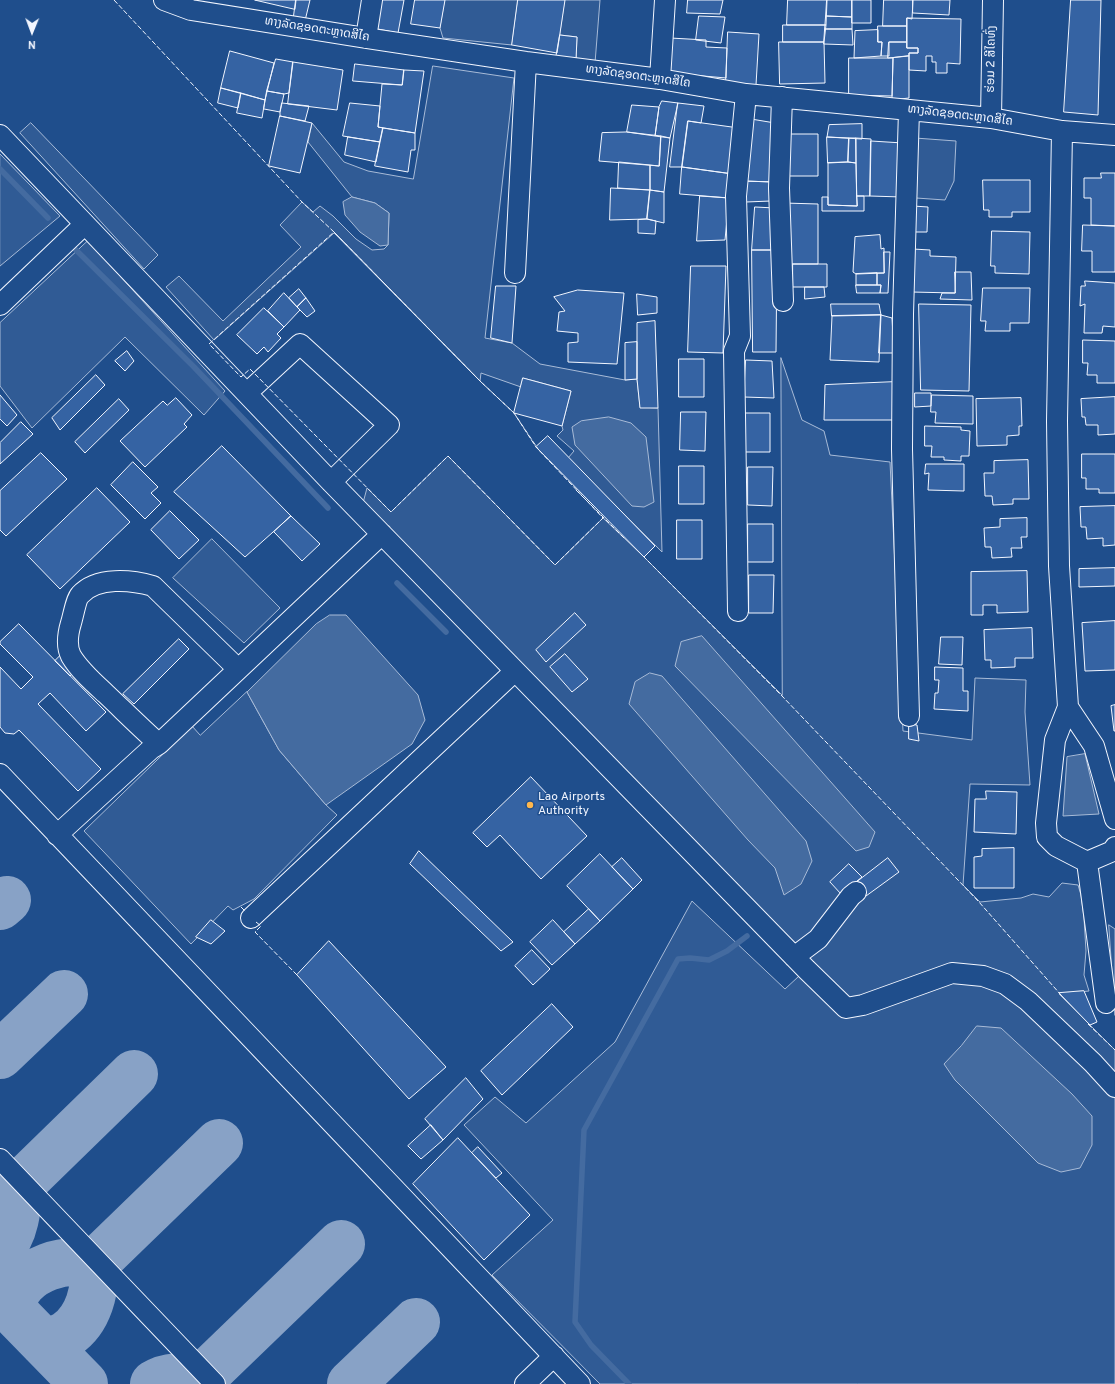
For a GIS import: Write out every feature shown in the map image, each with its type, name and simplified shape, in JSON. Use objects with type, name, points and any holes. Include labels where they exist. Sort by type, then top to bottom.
[{"type":"street","name":"ທາງລັດຊອດຕະຫຼາດສີໄຄ","points":[[164,0],[366,38],[526,62],[660,79],[746,94],[991,118],[1062,131],[1115,135]]},
{"type":"street","points":[[366,38],[372,0]]},
{"type":"street","points":[[660,79],[665,0]]},
{"type":"street","name":"ຮ່ອມ 2 ສີໄຄທົ່ງ","points":[[991,118],[993,0]]},
{"type":"street","points":[[515,273],[526,62]]},
{"type":"street","points":[[738,611],[734,351],[740,336],[736,196],[746,94]]},
{"type":"street","points":[[782,97],[779,188],[782,301]]},
{"type":"street","points":[[908,110],[903,314],[902,449],[909,716]]},
{"type":"street","points":[[1062,131],[1057,421],[1059,566],[1068,707],[1054,740],[1046,823],[1047,837],[1056,846],[1088,862]]},
{"type":"street","points":[[0,135],[331,482],[846,1008],[871,1003],[952,973],[983,976],[1005,984],[1028,1001],[1093,1063],[1115,1087]]},
{"type":"street","points":[[0,305],[85,224]]},
{"type":"street","points":[[247,393],[300,344],[389,425],[331,482]]},
{"type":"street","points":[[57,835],[151,749],[159,744],[382,534]]},
{"type":"street","points":[[159,744],[86,675],[71,655],[68,639],[80,595],[90,588],[115,580],[137,582],[152,586],[238,669]]},
{"type":"street","points":[[251,918],[515,671]]},
{"type":"street","points":[[1068,707],[1094,746],[1115,819]]},
{"type":"street","points":[[0,774],[580,1384]]},
{"type":"street","points":[[1088,862],[1113,851],[1115,847]]},
{"type":"street","points":[[1088,862],[1106,1003]]},
{"type":"street","points":[[794,956],[818,939],[851,896],[856,892]]},
{"type":"street","points":[[0,1159],[216,1384]]},
{"type":"street","points":[[525,1384],[554,1356]]},
{"type":"shaded area","points":[[445,0],[518,0],[512,45],[443,38],[440,28]]},
{"type":"shaded area","points":[[565,0],[600,0],[595,63],[576,60],[577,37],[560,35]]},
{"type":"shaded area","points":[[433,66],[514,78],[485,338],[512,343],[540,364],[625,380],[637,379],[640,407],[658,408],[662,552],[568,458],[574,451],[557,436],[563,430],[562,426],[571,391],[523,378],[521,387],[481,373],[480,381],[334,233],[214,340],[166,287],[179,276],[223,321],[301,247],[280,225],[302,202],[313,212],[320,206],[333,216],[356,239],[372,250],[384,249],[388,245],[389,213],[375,203],[352,197],[308,142],[312,123],[344,162],[368,171],[413,179]]},
{"type":"shaded area","points":[[31,123],[158,255],[144,269],[20,133]]},
{"type":"shaded area","points":[[915,138],[956,141],[954,181],[945,200],[916,198]]},
{"type":"shaded area","points":[[0,154],[60,216],[0,266]]},
{"type":"shaded area","points":[[352,197],[375,203],[389,213],[388,245],[380,246],[360,232],[345,215],[343,202]]},
{"type":"shaded area","points":[[88,241],[225,391],[204,415],[125,337],[32,428],[0,386],[0,323]]},
{"type":"shaded area","points":[[781,358],[802,420],[824,431],[830,455],[890,462],[903,731],[972,740],[975,678],[1026,680],[1025,712],[1030,785],[970,784],[963,885],[980,902],[1021,898],[1033,894],[1049,897],[1062,883],[1078,885],[1084,918],[1086,951],[1084,975],[1089,991],[1059,994],[1115,1050],[1115,1384],[600,1384],[492,1275],[553,1220],[464,1125],[495,1097],[526,1123],[615,1042],[692,901],[785,989],[812,964],[363,503],[367,488],[391,512],[448,456],[555,565],[603,518],[782,695]]},
{"type":"shaded area","points":[[609,417],[631,423],[646,437],[654,502],[644,507],[632,506],[575,445],[572,427],[581,421]]},
{"type":"shaded area","points":[[212,539],[280,608],[244,643],[173,578]]},
{"type":"shaded area","points":[[330,615],[346,615],[418,695],[425,720],[412,744],[326,805],[279,750],[247,692],[316,624]]},
{"type":"shaded area","points":[[702,636],[875,832],[869,847],[856,851],[675,666],[681,642]]},
{"type":"shaded area","points":[[650,673],[662,676],[806,841],[812,861],[801,884],[784,895],[775,868],[748,840],[629,704],[635,682]]},
{"type":"shaded area","points":[[247,692],[279,750],[326,805],[337,815],[254,899],[233,910],[228,906],[191,944],[84,831],[192,726],[200,735]]},
{"type":"shaded area","points":[[1085,754],[1099,814],[1063,816],[1067,757]]},
{"type":"shaded area","points":[[1109,925],[1115,929],[1115,1015]]},
{"type":"shaded area","points":[[977,1026],[1001,1028],[1072,1094],[1092,1116],[1092,1145],[1080,1168],[1061,1172],[1038,1163],[955,1080],[944,1064]]},
{"type":"building","points":[[255,0],[296,0],[295,9]]},
{"type":"building","points":[[296,0],[310,0],[304,25],[293,23]]},
{"type":"building","points":[[378,0],[404,0],[398,33],[373,28]]},
{"type":"building","points":[[415,0],[445,0],[440,28],[411,24]]},
{"type":"building","points":[[518,0],[565,0],[557,53],[512,45]]},
{"type":"building","points":[[688,0],[723,0],[720,14],[687,13]]},
{"type":"building","points":[[788,0],[827,0],[826,25],[787,25]]},
{"type":"building","points":[[827,0],[852,0],[852,17],[826,16]]},
{"type":"building","points":[[852,0],[871,0],[871,23],[852,23]]},
{"type":"building","points":[[884,0],[913,0],[912,19],[907,18],[907,26],[883,26]]},
{"type":"building","points":[[913,0],[950,0],[949,15],[913,13]]},
{"type":"building","points":[[1071,0],[1101,0],[1098,115],[1064,112]]},
{"type":"building","points":[[699,16],[725,17],[721,43],[696,40]]},
{"type":"building","points":[[826,16],[852,17],[852,29],[825,29]]},
{"type":"building","points":[[907,18],[961,19],[960,64],[947,63],[947,73],[936,73],[936,62],[932,62],[932,56],[926,56],[926,71],[909,70],[909,53],[918,53],[918,48],[907,48]]},
{"type":"building","points":[[783,25],[826,25],[824,42],[783,42]]},
{"type":"building","points":[[878,26],[907,26],[907,42],[889,42],[889,56],[881,56],[882,42],[878,42]]},
{"type":"building","points":[[825,29],[852,29],[853,45],[824,44]]},
{"type":"building","points":[[878,30],[878,42],[882,42],[881,56],[854,58],[855,31]]},
{"type":"building","points":[[728,32],[759,34],[756,85],[726,83]]},
{"type":"building","points":[[560,35],[577,37],[576,60],[556,58]]},
{"type":"building","points":[[670,38],[706,40],[706,47],[727,48],[726,78],[669,73]]},
{"type":"building","points":[[779,42],[824,42],[825,83],[780,84]]},
{"type":"building","points":[[889,42],[907,42],[907,48],[918,48],[918,53],[909,53],[909,56],[888,58]]},
{"type":"building","points":[[230,51],[274,63],[265,100],[221,88]]},
{"type":"building","points":[[909,56],[909,98],[892,100],[893,58]]},
{"type":"building","points":[[849,58],[893,58],[892,96],[849,95]]},
{"type":"building","points":[[276,59],[293,62],[289,93],[284,94],[267,91]]},
{"type":"building","points":[[293,62],[343,70],[337,110],[288,104]]},
{"type":"building","points":[[355,64],[404,70],[402,85],[353,81]]},
{"type":"building","points":[[404,70],[424,71],[415,133],[378,127],[382,84],[402,85]]},
{"type":"building","points":[[221,88],[241,93],[238,108],[218,103]]},
{"type":"building","points":[[267,91],[284,94],[280,112],[264,109]]},
{"type":"building","points":[[241,93],[265,100],[262,118],[237,113]]},
{"type":"building","points":[[662,101],[678,103],[670,138],[655,136],[659,107]]},
{"type":"building","points":[[282,103],[309,106],[305,121],[280,116]]},
{"type":"building","points":[[350,103],[380,106],[378,127],[383,128],[380,142],[343,136]]},
{"type":"building","points":[[678,103],[704,106],[701,123],[688,121],[682,167],[670,167]]},
{"type":"building","points":[[632,105],[659,107],[655,136],[627,132]]},
{"type":"building","points":[[280,116],[312,123],[300,173],[269,166]]},
{"type":"building","points":[[751,119],[775,123],[774,182],[743,181]]},
{"type":"building","points":[[688,121],[739,128],[733,174],[682,167]]},
{"type":"building","points":[[862,124],[862,139],[827,137],[829,125]]},
{"type":"building","points":[[383,128],[415,133],[415,150],[411,150],[408,172],[375,166]]},
{"type":"building","points":[[627,132],[661,136],[659,166],[599,161],[602,133]]},
{"type":"building","points":[[783,134],[818,134],[818,176],[781,176]]},
{"type":"building","points":[[661,136],[670,138],[664,192],[650,190],[650,165],[659,166]]},
{"type":"building","points":[[348,137],[380,142],[376,162],[345,155]]},
{"type":"building","points":[[827,137],[849,138],[848,162],[828,163]]},
{"type":"building","points":[[849,138],[856,138],[856,163],[848,162]]},
{"type":"building","points":[[856,138],[871,139],[870,196],[857,196]]},
{"type":"building","points":[[871,141],[903,143],[902,197],[870,196]]},
{"type":"building","points":[[619,162],[650,165],[650,190],[618,188]]},
{"type":"building","points":[[828,163],[856,163],[857,206],[828,205]]},
{"type":"building","points":[[682,167],[733,174],[729,198],[680,194]]},
{"type":"building","points":[[1101,173],[1115,173],[1115,226],[1091,225],[1091,198],[1084,198],[1084,178],[1101,178]]},
{"type":"building","points":[[983,180],[1030,180],[1030,212],[1012,212],[1012,217],[989,217],[989,210],[984,210]]},
{"type":"building","points":[[743,181],[774,182],[771,201],[746,202]]},
{"type":"building","points":[[611,188],[650,190],[647,219],[610,220]]},
{"type":"building","points":[[650,190],[664,192],[664,223],[647,219]]},
{"type":"building","points":[[700,196],[729,198],[725,240],[697,241]]},
{"type":"building","points":[[857,196],[864,196],[864,211],[822,211],[822,197],[828,197],[828,205],[857,206]]},
{"type":"building","points":[[784,203],[818,204],[818,264],[784,264]]},
{"type":"building","points":[[913,206],[928,207],[927,232],[911,232]]},
{"type":"building","points":[[755,207],[775,208],[777,250],[752,250]]},
{"type":"building","points":[[647,219],[656,221],[655,234],[638,233],[638,220]]},
{"type":"building","points":[[1083,225],[1115,226],[1115,272],[1092,272],[1092,251],[1082,251]]},
{"type":"building","points":[[992,231],[1030,232],[1029,274],[995,273],[995,266],[991,266]]},
{"type":"building","points":[[880,235],[881,249],[884,248],[884,273],[856,274],[853,272],[855,237]]},
{"type":"building","points":[[913,249],[930,250],[930,256],[956,257],[955,293],[911,292]]},
{"type":"building","points":[[752,250],[777,250],[776,352],[753,352]]},
{"type":"building","points":[[884,252],[890,252],[888,293],[880,293],[881,285],[877,285],[877,273],[884,273]]},
{"type":"building","points":[[793,264],[827,264],[827,287],[793,287]]},
{"type":"building","points":[[691,266],[726,266],[723,353],[688,352]]},
{"type":"building","points":[[955,272],[971,272],[972,300],[940,299],[942,293],[955,293]]},
{"type":"building","points":[[877,273],[877,285],[856,285],[856,274]]},
{"type":"building","points":[[1085,281],[1115,283],[1115,327],[1103,326],[1102,333],[1084,333],[1085,304],[1080,306],[1081,286],[1085,286]]},
{"type":"building","points":[[856,285],[881,285],[880,293],[857,293]]},
{"type":"building","points":[[496,286],[516,286],[512,343],[491,338]]},
{"type":"building","points":[[805,287],[824,287],[825,297],[805,299]]},
{"type":"building","points":[[983,288],[1030,288],[1029,323],[1010,323],[1010,331],[985,331],[986,321],[981,321]]},
{"type":"building","points":[[299,289],[306,298],[297,307],[289,298]]},
{"type":"building","points":[[578,290],[624,293],[617,364],[568,362],[568,343],[578,342],[578,333],[557,331],[559,312],[565,311],[554,297]]},
{"type":"building","points":[[284,293],[300,310],[284,327],[268,311]]},
{"type":"building","points":[[637,294],[657,297],[657,313],[638,315]]},
{"type":"building","points":[[306,298],[315,311],[307,317],[297,307]]},
{"type":"building","points":[[831,304],[879,304],[881,315],[832,316]]},
{"type":"building","points":[[919,304],[971,305],[969,391],[921,390]]},
{"type":"building","points":[[264,308],[284,327],[277,334],[281,338],[268,352],[264,347],[257,354],[237,335]]},
{"type":"building","points":[[881,315],[879,362],[830,360],[832,316]]},
{"type":"building","points":[[881,315],[892,318],[894,353],[879,353]]},
{"type":"building","points":[[655,321],[658,408],[640,408],[637,379],[637,323]]},
{"type":"building","points":[[1083,340],[1115,341],[1115,383],[1097,383],[1097,375],[1087,375],[1088,363],[1083,363]]},
{"type":"building","points":[[637,342],[637,379],[625,380],[625,343]]},
{"type":"building","points":[[127,351],[134,361],[125,371],[115,361]]},
{"type":"building","points":[[679,359],[704,359],[704,397],[679,397]]},
{"type":"building","points":[[746,360],[772,361],[774,398],[744,397]]},
{"type":"building","points":[[96,375],[105,385],[60,430],[52,418]]},
{"type":"building","points":[[523,378],[571,391],[562,426],[514,413]]},
{"type":"building","points":[[895,382],[893,420],[824,420],[825,385]]},
{"type":"building","points":[[915,393],[931,393],[931,406],[915,407]]},
{"type":"building","points":[[0,395],[17,415],[7,426],[0,419]]},
{"type":"building","points":[[932,395],[973,396],[973,424],[935,423],[936,412],[931,412]]},
{"type":"building","points":[[1115,397],[1115,434],[1098,435],[1098,425],[1086,425],[1085,417],[1082,417],[1081,399]]},
{"type":"building","points":[[176,398],[192,415],[184,424],[187,427],[145,467],[120,441],[163,401],[167,405]]},
{"type":"building","points":[[1021,398],[1022,426],[1019,426],[1019,435],[1007,436],[1007,445],[977,446],[976,399]]},
{"type":"building","points":[[119,399],[129,410],[85,453],[75,442]]},
{"type":"building","points":[[681,412],[706,412],[705,451],[680,450]]},
{"type":"building","points":[[745,413],[770,413],[770,452],[745,452]]},
{"type":"building","points":[[21,422],[33,434],[0,464],[0,443]]},
{"type":"building","points":[[925,426],[961,427],[961,430],[970,431],[969,456],[961,456],[961,461],[944,460],[944,457],[931,457],[932,446],[925,446]]},
{"type":"building","points":[[548,436],[655,546],[644,557],[536,447]]},
{"type":"building","points":[[222,446],[291,516],[245,557],[174,492]]},
{"type":"building","points":[[41,453],[67,479],[6,536],[0,530],[0,491]]},
{"type":"building","points":[[1082,454],[1115,454],[1115,493],[1099,493],[1099,489],[1086,489],[1086,478],[1082,478]]},
{"type":"building","points":[[1028,460],[1029,499],[1013,499],[1013,504],[993,505],[992,496],[985,496],[984,473],[994,473],[994,461]]},
{"type":"building","points":[[133,462],[158,487],[151,493],[161,503],[145,519],[111,485]]},
{"type":"building","points":[[926,464],[964,464],[964,491],[928,490],[929,473],[925,474]]},
{"type":"building","points":[[679,466],[704,466],[704,504],[679,504]]},
{"type":"building","points":[[748,467],[773,467],[772,506],[748,505]]},
{"type":"building","points":[[97,488],[130,522],[60,589],[27,555]]},
{"type":"building","points":[[1115,506],[1115,545],[1103,546],[1103,538],[1087,539],[1086,527],[1081,527],[1080,507]]},
{"type":"building","points":[[170,511],[199,540],[179,559],[151,530]]},
{"type":"building","points":[[291,516],[320,544],[302,561],[274,532]]},
{"type":"building","points":[[1027,518],[1027,537],[1021,537],[1022,548],[1011,548],[1012,557],[992,558],[991,547],[985,547],[984,528],[1000,527],[1000,519]]},
{"type":"building","points":[[677,520],[702,520],[702,559],[677,559]]},
{"type":"building","points":[[748,524],[773,524],[773,562],[748,562]]},
{"type":"building","points":[[1115,568],[1115,586],[1079,587],[1079,569]]},
{"type":"building","points":[[1027,571],[1028,612],[997,613],[997,605],[983,605],[983,615],[971,615],[971,572]]},
{"type":"building","points":[[749,575],[774,575],[773,613],[749,613]]},
{"type":"building","points":[[575,613],[586,625],[546,662],[536,650]]},
{"type":"building","points":[[1115,621],[1115,670],[1085,671],[1082,623]]},
{"type":"building","points":[[19,624],[106,712],[86,731],[50,693],[38,704],[101,769],[78,791],[19,730],[14,734],[5,733],[0,727],[0,667],[21,689],[33,677],[0,644],[0,642]]},
{"type":"building","points":[[1032,628],[1033,658],[1015,658],[1015,667],[991,668],[991,660],[985,660],[984,630]]},
{"type":"building","points":[[941,637],[963,637],[962,665],[939,664]]},
{"type":"building","points":[[179,639],[189,649],[134,704],[123,694]]},
{"type":"building","points":[[70,646],[84,661],[70,676],[55,661]]},
{"type":"building","points":[[565,654],[588,679],[572,692],[550,667]]},
{"type":"building","points":[[935,667],[963,668],[963,691],[968,691],[968,711],[934,709],[935,693],[938,693],[939,680],[935,680]]},
{"type":"building","points":[[1115,705],[1115,731],[1114,731],[1111,706]]},
{"type":"building","points":[[909,724],[917,725],[919,741],[909,739]]},
{"type":"building","name":"Lao Airports Authority","points":[[531,777],[587,836],[541,879],[500,835],[487,847],[473,833]]},
{"type":"building","points":[[986,791],[1017,792],[1016,834],[974,832],[975,799],[986,799]]},
{"type":"building","points":[[1014,848],[1014,888],[974,888],[974,857],[982,856],[982,849]]},
{"type":"building","points":[[419,851],[513,942],[501,951],[410,864]]},
{"type":"building","points":[[600,854],[633,889],[600,921],[567,886]]},
{"type":"building","points":[[622,858],[642,880],[633,889],[612,867]]},
{"type":"building","points":[[888,858],[899,872],[866,896],[857,882]]},
{"type":"building","points":[[849,864],[862,877],[841,894],[830,882]]},
{"type":"building","points":[[589,909],[600,921],[575,944],[564,932]]},
{"type":"building","points":[[211,920],[225,931],[211,944],[196,937]]},
{"type":"building","points":[[553,920],[575,944],[552,965],[530,942]]},
{"type":"building","points":[[329,941],[446,1067],[409,1099],[297,975]]},
{"type":"building","points":[[532,950],[550,969],[533,985],[515,966]]},
{"type":"building","points":[[1084,991],[1097,1022],[1090,1025],[1059,993]]},
{"type":"building","points":[[552,1004],[573,1027],[502,1095],[481,1071]]},
{"type":"building","points":[[466,1078],[483,1099],[443,1140],[425,1119]]},
{"type":"building","points":[[431,1125],[443,1140],[421,1159],[408,1146]]},
{"type":"building","points":[[458,1138],[530,1215],[484,1260],[413,1184]]},
{"type":"building","points":[[478,1147],[502,1173],[496,1178],[472,1153]]},
{"type":"waterway","points":[[0,169],[48,218]]},
{"type":"waterway","points":[[75,249],[194,367],[328,508]]},
{"type":"waterway","points":[[397,583],[446,632]]},
{"type":"waterway","points":[[629,1384],[591,1345],[575,1322],[584,1130],[678,959],[690,958],[709,960],[727,951],[747,936]]},
{"type":"taxiway","points":[[0,906],[7,900]]},
{"type":"taxiway","points":[[0,1055],[64,994]]},
{"type":"taxiway","points":[[0,1185],[17,1188],[134,1074]]},
{"type":"taxiway","points":[[9,1308],[21,1286],[28,1278],[41,1270],[70,1262],[81,1262],[93,1265],[219,1143]]},
{"type":"taxiway","points":[[0,1249],[5,1243],[12,1228],[16,1212],[17,1188]]},
{"type":"taxiway","points":[[154,1384],[165,1379],[176,1377],[188,1377],[200,1380],[341,1244]]},
{"type":"taxiway","points":[[44,1343],[64,1336],[74,1328],[86,1312],[94,1284],[93,1265]]},
{"type":"taxiway","points":[[0,1298],[84,1384]]},
{"type":"taxiway","points":[[351,1384],[416,1322]]},
{"type":"fence","points":[[114,0],[302,202],[334,232],[480,381],[514,413],[538,449]]},
{"type":"fence","points":[[334,232],[480,381],[514,413],[536,447],[603,518],[555,565],[448,456],[391,512],[250,369],[241,377],[209,344],[334,232]]},
{"type":"fence","points":[[576,490],[624,538]]},
{"type":"fence","points":[[643,556],[782,696],[979,902],[1061,995]]},
{"type":"fence","points":[[241,907],[246,912]]},
{"type":"fence","points":[[256,922],[261,926],[255,932],[297,975]]},
{"type":"fence","points":[[1088,1024],[1115,1050]]},
{"type":"place","name":"Lao Airports Authority","points":[[530,805]]}]
